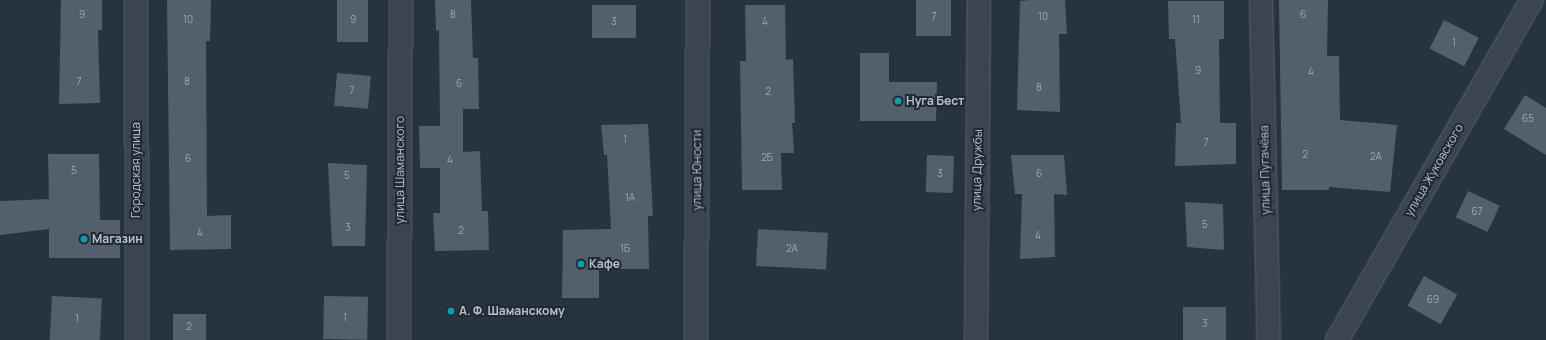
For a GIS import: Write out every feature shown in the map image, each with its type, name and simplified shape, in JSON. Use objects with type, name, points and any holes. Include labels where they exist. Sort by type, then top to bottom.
[{"type":"street","name":"Городская улица","points":[[136,0],[137,340]]},
{"type":"street","name":"улица Шаманского","points":[[399,340],[401,0]]},
{"type":"street","name":"улица Юности","points":[[696,340],[698,0]]},
{"type":"street","name":"улица Дружбы","points":[[976,340],[979,0]]},
{"type":"street","name":"улица Пугачёва","points":[[1261,0],[1269,340]]},
{"type":"street","name":"улица Жуковского","points":[[1337,340],[1532,0]]},
{"type":"building","points":[[61,0],[102,0],[102,30],[98,30],[100,103],[59,104]]},
{"type":"building","points":[[167,0],[211,0],[210,41],[206,41],[207,216],[231,215],[231,249],[170,250]]},
{"type":"building","points":[[337,0],[368,0],[368,42],[337,42]]},
{"type":"building","points":[[435,0],[471,0],[473,58],[478,58],[479,109],[463,109],[463,152],[480,151],[482,211],[488,211],[489,250],[435,251],[433,213],[440,213],[440,168],[420,168],[419,126],[440,126],[439,30],[436,31]]},
{"type":"building","points":[[916,0],[951,0],[951,36],[916,36]]},
{"type":"building","points":[[1065,0],[1067,34],[1059,34],[1060,112],[1017,110],[1020,1]]},
{"type":"building","points":[[1279,0],[1328,0],[1327,56],[1339,56],[1340,120],[1397,125],[1390,192],[1329,187],[1329,190],[1282,190]]},
{"type":"building","points":[[1168,1],[1224,1],[1224,39],[1219,39],[1220,123],[1236,123],[1236,164],[1175,166],[1176,123],[1181,123],[1175,39],[1169,39]]},
{"type":"building","points":[[592,5],[636,5],[636,38],[592,38]]},
{"type":"building","points":[[745,5],[785,5],[786,60],[793,59],[795,123],[792,123],[794,153],[781,153],[782,190],[742,190],[740,61],[746,61]]},
{"type":"building","points":[[1444,20],[1479,38],[1464,66],[1429,49]]},
{"type":"building","name":"Нуга Бест","points":[[860,53],[889,53],[889,82],[937,82],[936,121],[860,121]]},
{"type":"building","points":[[337,73],[371,76],[368,109],[334,106]]},
{"type":"building","points":[[1525,95],[1546,108],[1546,155],[1504,129]]},
{"type":"building","points":[[648,124],[653,216],[648,216],[649,269],[599,269],[599,298],[562,298],[563,230],[611,229],[607,155],[604,155],[601,125]]},
{"type":"building","points":[[48,154],[99,154],[100,220],[120,220],[120,258],[49,258],[49,229],[0,235],[0,201],[49,199]]},
{"type":"building","points":[[927,155],[954,156],[953,193],[926,192]]},
{"type":"building","points":[[1011,155],[1064,155],[1067,195],[1054,194],[1055,257],[1020,259],[1022,194],[1015,194]]},
{"type":"building","points":[[328,163],[367,165],[365,246],[332,246]]},
{"type":"building","points":[[1468,191],[1500,206],[1487,232],[1456,217]]},
{"type":"building","points":[[1185,202],[1223,204],[1224,250],[1187,247]]},
{"type":"building","points":[[758,229],[828,233],[826,270],[756,266]]},
{"type":"building","points":[[1424,276],[1457,294],[1441,324],[1408,306]]},
{"type":"building","points":[[52,296],[102,299],[100,340],[50,340]]},
{"type":"building","points":[[324,296],[368,297],[367,340],[323,339]]},
{"type":"building","points":[[1183,307],[1226,307],[1226,340],[1183,340]]},
{"type":"building","points":[[173,314],[206,314],[206,340],[173,340]]},
{"type":"place","name":"Нуга Бест","points":[[898,101]]},
{"type":"place","name":"Магазин","points":[[84,239]]},
{"type":"place","name":"Кафе","points":[[581,264]]},
{"type":"place","name":"А. Ф. Шаманскому","points":[[451,311]]}]
